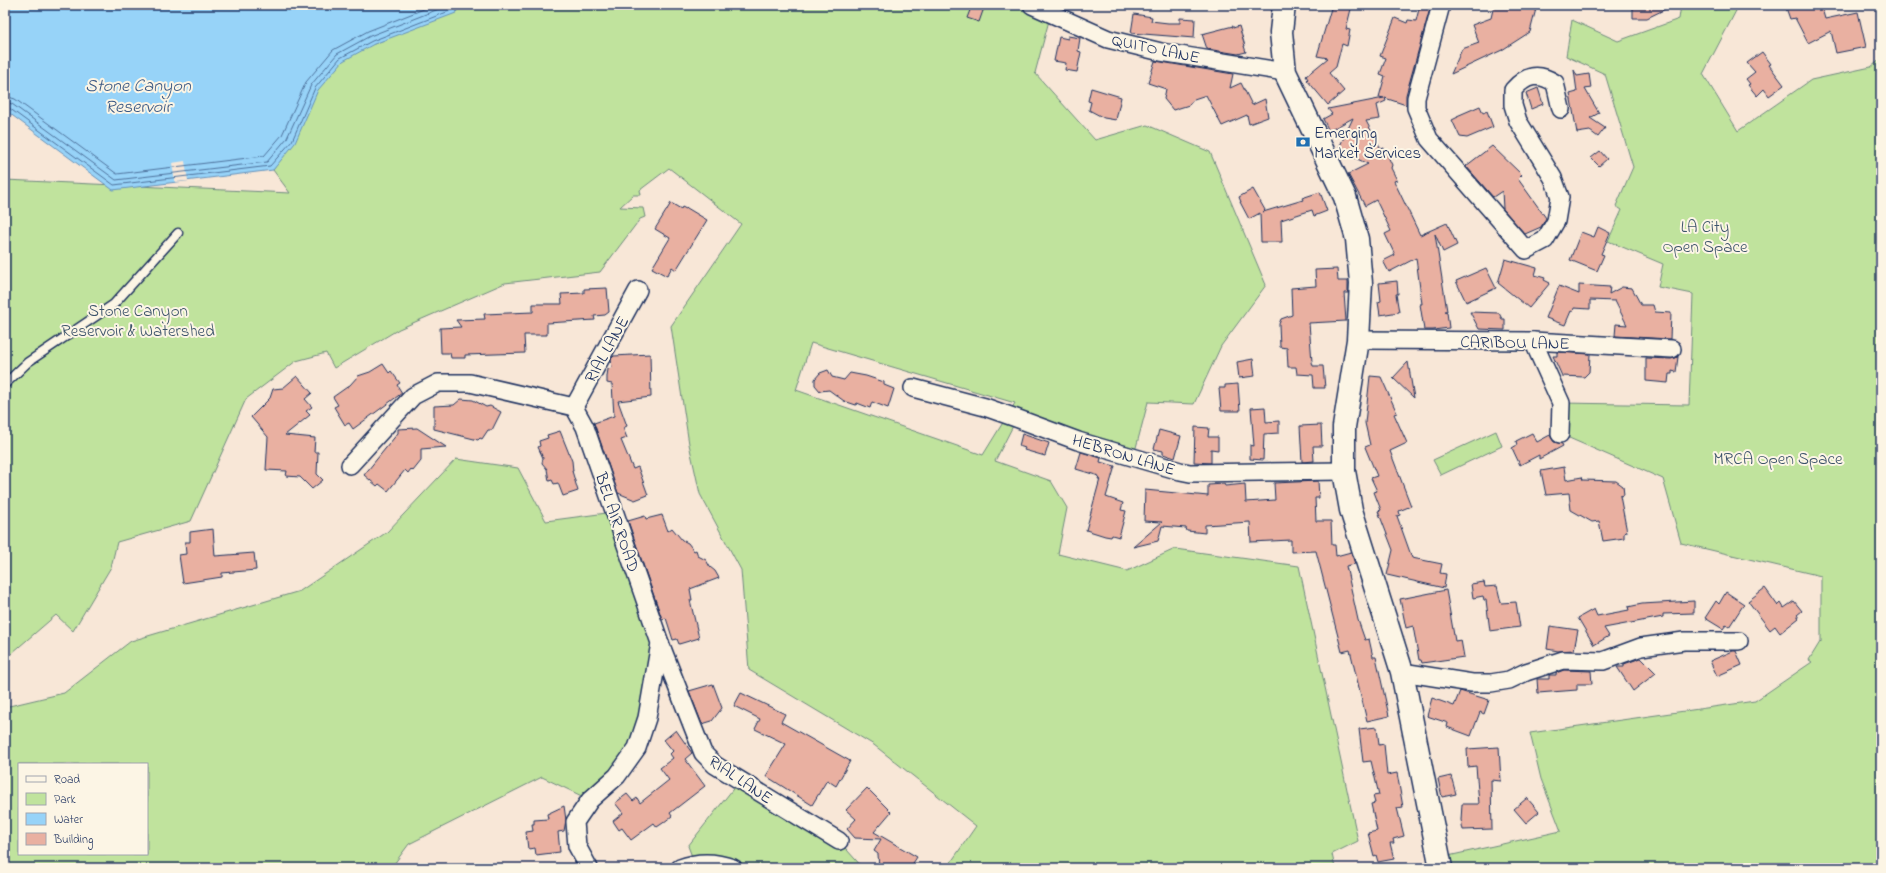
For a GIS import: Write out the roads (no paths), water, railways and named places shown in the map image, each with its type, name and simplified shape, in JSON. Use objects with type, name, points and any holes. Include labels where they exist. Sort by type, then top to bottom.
[{"type":"main road","points":[[1284,5],[1281,32],[1285,72],[1345,197],[1356,239],[1361,283],[1358,340],[1344,427],[1344,471],[1351,510],[1402,672],[1441,868]]},
{"type":"street","name":"QUITO LANE","points":[[1032,5],[1108,39],[1161,52],[1285,72]]},
{"type":"street","points":[[1440,5],[1416,98],[1416,108],[1429,139],[1460,177],[1526,250],[1545,240],[1556,221],[1560,197],[1553,178],[1518,121],[1513,105],[1513,90],[1521,81],[1535,76],[1545,76],[1555,83],[1561,109]]},
{"type":"street","name":"RIAL LANE","points":[[574,407],[638,290]]},
{"type":"street","name":"CARIBOU LANE","points":[[1358,340],[1533,341],[1672,349]]},
{"type":"street","points":[[1533,341],[1561,404],[1560,434]]},
{"type":"street","points":[[350,465],[413,396],[438,383],[470,383],[574,407]]},
{"type":"street","name":"HEBRON LANE","points":[[913,388],[984,407],[1078,441],[1190,473],[1344,471]]},
{"type":"street","name":"BEL AIR ROAD","points":[[574,407],[585,427],[660,643],[647,718],[637,748],[617,776],[590,800],[575,822],[577,846],[589,868]]},
{"type":"street","points":[[1402,672],[1472,683],[1491,683],[1509,680],[1526,672],[1562,660],[1603,661],[1640,647],[1684,641],[1739,641]]},
{"type":"street","name":"RIAL LANE","points":[[660,643],[703,754],[715,765],[839,841]]},
{"type":"street","points":[[680,868],[694,862],[716,862],[727,867]]},
{"type":"lane","points":[[5,384],[28,362],[114,304],[178,233]]},
{"type":"water","name":"Stone Canyon Reservoir","points":[[5,5],[459,5],[456,13],[374,44],[343,61],[318,90],[295,143],[273,170],[113,190],[5,110]]},
{"type":"place","name":"Emerging Market Services","points":[[1303,142]]},
{"type":"park label","name":"LA City Open Space","points":[[1705,236]]},
{"type":"park label","name":"Stone Canyon Reservoir & Watershed","points":[[138,320]]},
{"type":"park label","name":"MRCA Open Space","points":[[1778,458]]}]
